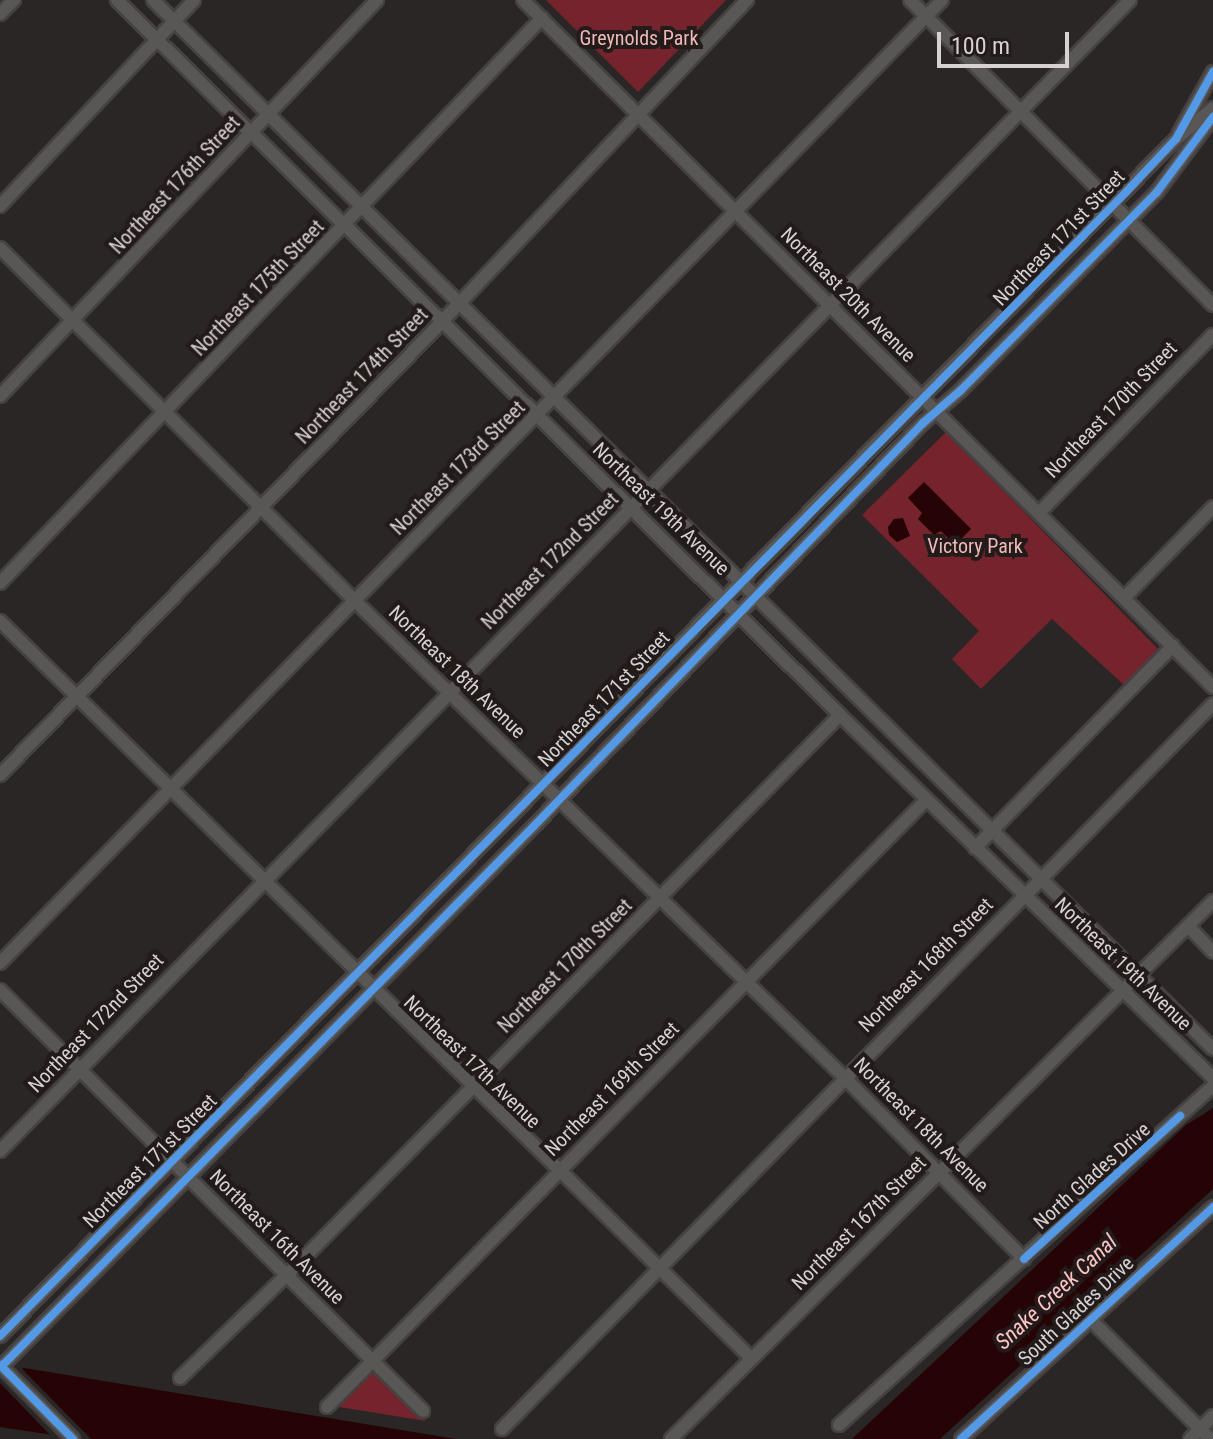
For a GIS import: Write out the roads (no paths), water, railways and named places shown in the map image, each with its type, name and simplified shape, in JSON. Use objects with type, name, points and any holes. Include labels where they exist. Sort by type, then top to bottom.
[{"type":"street","points":[[0,14],[14,0]]},
{"type":"street","name":"Northeast 19th Avenue","points":[[117,0],[877,752],[1213,1078]]},
{"type":"street","name":"Northeast 19th Avenue","points":[[153,0],[1213,1049]]},
{"type":"street","points":[[0,206],[194,0]]},
{"type":"street","name":"Northeast 176th Street","points":[[0,396],[75,321],[377,0]]},
{"type":"street","name":"Northeast 20th Avenue","points":[[523,0],[1213,687]]},
{"type":"street","name":"Northeast 174th Street","points":[[0,775],[460,303],[747,0]]},
{"type":"street","points":[[910,0],[1213,305]]},
{"type":"street","name":"Northeast 173rd Street","points":[[0,963],[942,0]]},
{"type":"street","name":"Northeast 172nd Street","points":[[0,1151],[1130,0]]},
{"type":"street","name":"Northeast 175th Street","points":[[0,583],[346,226],[542,18]]},
{"type":"street","name":"Northeast 171st Street","points":[[1176,139],[1213,72]]},
{"type":"street","name":"Northeast 171st Street","points":[[0,1336],[1176,139],[1213,108]]},
{"type":"street","name":"Northeast 171st Street","points":[[1198,141],[1213,117]]},
{"type":"street","name":"Northeast 171st Street","points":[[3,1364],[374,990],[755,595],[1129,220],[1213,126]]},
{"type":"street","name":"Northeast 18th Avenue","points":[[0,248],[261,509],[940,1171],[1024,1259]]},
{"type":"street","name":"Northeast 170th Street","points":[[1039,513],[1213,335]]},
{"type":"street","points":[[1125,597],[1213,507]]},
{"type":"street","name":"Northeast 17th Avenue","points":[[0,621],[751,1358]]},
{"type":"street","points":[[768,642],[785,625]]},
{"type":"street","points":[[975,848],[1173,646]]},
{"type":"street","points":[[663,663],[678,676]]},
{"type":"street","name":"Northeast 168th Street","points":[[502,1429],[1213,704]]},
{"type":"street","name":"Northeast 170th Street","points":[[180,1378],[286,1276],[840,715]]},
{"type":"street","points":[[877,752],[895,734]]},
{"type":"street","points":[[589,738],[605,753]]},
{"type":"street","name":"Northeast 169th Street","points":[[327,1407],[926,800]]},
{"type":"street","name":"Northeast 167th Street","points":[[671,1439],[1213,901]]},
{"type":"street","points":[[1188,926],[1213,952]]},
{"type":"street","name":"Northeast 16th Avenue","points":[[0,990],[423,1411]]},
{"type":"street","name":"North Glades Drive","points":[[839,1425],[1213,1086]]},
{"type":"street","name":"South Glades Drive","points":[[961,1439],[1213,1207]]},
{"type":"street","points":[[1091,1320],[1207,1435]]},
{"type":"street","points":[[10,1326],[14,1339],[27,1342]]},
{"type":"street","points":[[3,1364],[73,1439]]},
{"type":"street","points":[[1207,1435],[1213,1416]]},
{"type":"street","points":[[1190,1439],[1207,1435]]},
{"type":"water","points":[[924,482],[971,529],[955,545],[941,531],[934,535],[918,519],[922,513],[908,498]]},
{"type":"water","points":[[903,518],[910,536],[897,542],[889,535],[888,527],[894,519]]},
{"type":"water","name":"Snake Creek Canal","points":[[1213,1108],[1213,1189],[940,1439],[852,1439],[1186,1125]]},
{"type":"water","points":[[0,1364],[456,1439],[79,1439],[0,1427]]},
{"type":"park label","name":"Greynolds Park","points":[[639,38]]},
{"type":"park label","name":"Victory Park","points":[[975,546]]}]
